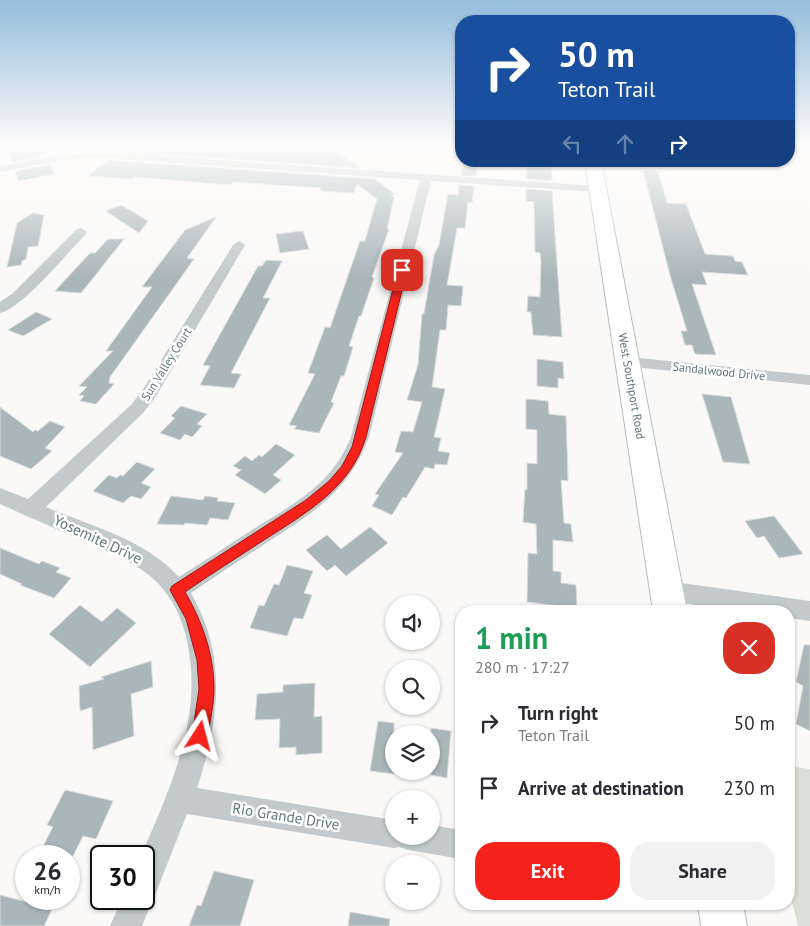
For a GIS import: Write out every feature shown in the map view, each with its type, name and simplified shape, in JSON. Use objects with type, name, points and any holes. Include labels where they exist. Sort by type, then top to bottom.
[{"type":"main road","name":"West Southport Road","points":[[597,190],[669,601]]},
{"type":"main road","points":[[721,910],[724,926]]},
{"type":"street","points":[[176,590],[310,504],[333,484],[346,469],[360,437],[423,190]]},
{"type":"street","points":[[0,309],[16,297],[81,232]]},
{"type":"street","name":"Sun Valley Court","points":[[31,509],[138,408],[150,392],[239,245]]},
{"type":"street","name":"Sandalwood Drive","points":[[628,362],[810,380]]},
{"type":"street","name":"Yosemite Drive","points":[[0,496],[136,555],[153,566],[176,590],[189,610],[204,660],[206,689],[203,719],[196,752],[185,786],[155,857]]},
{"type":"street","points":[[669,601],[725,605]]},
{"type":"street","points":[[795,610],[810,611]]},
{"type":"street","name":"Rio Grande Drive","points":[[179,799],[385,833]]},
{"type":"street","points":[[440,841],[455,844]]},
{"type":"street","points":[[126,926],[133,910]]},
{"type":"shaded area","points":[[795,767],[810,769],[810,926],[798,926],[794,910]]},
{"type":"building","points":[[320,190],[355,190],[354,193]]},
{"type":"building","points":[[365,190],[390,190],[395,194],[391,195],[394,197],[387,229],[389,229],[372,277],[374,278],[349,346],[353,347],[344,376],[341,376],[331,402],[334,403],[319,433],[294,429],[297,426],[289,425],[315,374],[308,373],[325,327],[330,328],[360,241],[365,241],[377,199]]},
{"type":"building","points":[[458,190],[474,190],[472,203],[468,202],[465,228],[457,228],[447,285],[463,286],[461,306],[448,305],[446,330],[440,330],[432,387],[445,389],[434,437],[441,438],[438,451],[450,453],[447,465],[435,464],[434,469],[425,467],[406,498],[403,497],[392,515],[372,506],[379,495],[375,494],[403,453],[395,452],[401,431],[413,432],[422,402],[407,400],[418,365],[422,314],[424,314],[434,255],[439,245],[448,194],[458,195]]},
{"type":"building","points":[[526,190],[552,191],[562,337],[533,335],[531,312],[527,312],[528,296],[540,297],[541,261],[540,253],[535,252],[534,202],[526,201]]},
{"type":"building","points":[[648,190],[663,190],[667,203],[686,204],[705,254],[733,256],[735,261],[742,262],[748,275],[702,272],[707,285],[692,284],[716,355],[695,354],[692,345],[685,345],[681,331],[687,331],[670,275]]},
{"type":"building","points":[[121,205],[148,221],[139,233],[106,211]]},
{"type":"building","points":[[33,213],[44,215],[38,246],[28,247],[26,259],[22,261],[21,265],[7,267],[17,223]]},
{"type":"building","points":[[216,217],[187,258],[194,259],[110,377],[109,383],[114,384],[96,404],[80,401],[84,396],[79,395],[87,387],[79,386],[113,351],[106,351],[152,287],[142,287],[185,230]]},
{"type":"building","points":[[303,231],[309,249],[280,253],[276,234]]},
{"type":"building","points":[[108,239],[124,239],[81,293],[55,291],[90,253],[95,253]]},
{"type":"building","points":[[266,260],[282,261],[263,298],[270,298],[231,373],[241,374],[234,388],[200,385],[210,366],[203,365],[258,266],[262,266]]},
{"type":"building","points":[[36,312],[52,319],[23,336],[8,330]]},
{"type":"building","points":[[537,359],[563,362],[564,379],[558,378],[558,388],[537,386]]},
{"type":"building","points":[[702,394],[731,397],[750,464],[723,462]]},
{"type":"building","points":[[526,400],[548,401],[549,414],[566,416],[568,481],[561,480],[564,523],[571,524],[573,542],[553,540],[553,571],[561,572],[561,583],[576,585],[577,605],[527,602],[528,553],[537,554],[536,524],[523,522],[525,489],[527,490],[527,463],[537,464],[537,430],[526,429]]},
{"type":"building","points":[[181,406],[207,414],[197,424],[202,426],[192,437],[185,434],[180,440],[160,433],[175,418],[171,416]]},
{"type":"building","points":[[0,407],[33,432],[35,430],[38,431],[50,421],[65,427],[45,448],[52,451],[31,469],[0,456]]},
{"type":"building","points":[[276,444],[295,455],[273,475],[281,480],[265,494],[235,475],[241,470],[233,466],[245,456],[252,461],[259,455],[262,457]]},
{"type":"building","points":[[137,462],[155,469],[141,483],[151,487],[141,499],[131,496],[123,503],[93,491],[109,475],[117,478],[120,475],[123,476]]},
{"type":"building","points":[[171,496],[203,500],[205,496],[218,498],[217,501],[235,503],[228,520],[210,518],[207,525],[185,523],[184,525],[157,524]]},
{"type":"building","points":[[774,516],[803,554],[779,558],[764,536],[757,538],[745,521]]},
{"type":"building","points":[[370,527],[388,543],[346,576],[335,565],[327,571],[306,550],[327,535],[341,549]]},
{"type":"building","points":[[0,548],[39,564],[42,561],[60,568],[56,572],[71,578],[54,598],[20,585],[22,584],[0,574]]},
{"type":"building","points":[[287,565],[313,571],[304,593],[312,595],[303,619],[294,618],[287,636],[250,628],[259,605],[264,606],[274,584],[279,585]]},
{"type":"building","points":[[80,605],[102,622],[117,608],[136,623],[90,667],[49,634]]},
{"type":"building","points":[[804,645],[810,645],[810,731],[796,724],[803,686],[796,682]]},
{"type":"building","points":[[151,661],[153,687],[131,694],[134,736],[93,750],[92,707],[80,711],[79,686],[104,679],[101,677]]},
{"type":"building","points":[[315,683],[314,717],[322,716],[322,753],[296,755],[296,747],[279,748],[280,719],[255,720],[257,694],[283,692],[283,685]]},
{"type":"building","points":[[378,721],[394,723],[394,725],[385,725],[385,773],[370,771]]},
{"type":"building","points":[[440,729],[451,731],[447,778],[440,777]]},
{"type":"building","points":[[65,790],[113,801],[96,839],[83,836],[78,845],[44,845],[53,827],[47,825]]},
{"type":"building","points":[[214,871],[254,880],[240,926],[189,926],[197,905],[201,906]]},
{"type":"building","points":[[0,895],[15,899],[15,910],[52,910],[44,926],[0,926]]},
{"type":"building","points":[[350,912],[390,919],[389,926],[348,926]]},
{"type":"route","points":[[200,736],[206,689],[204,660],[192,617],[176,590],[310,504],[333,484],[346,469],[360,437],[402,270]]}]
